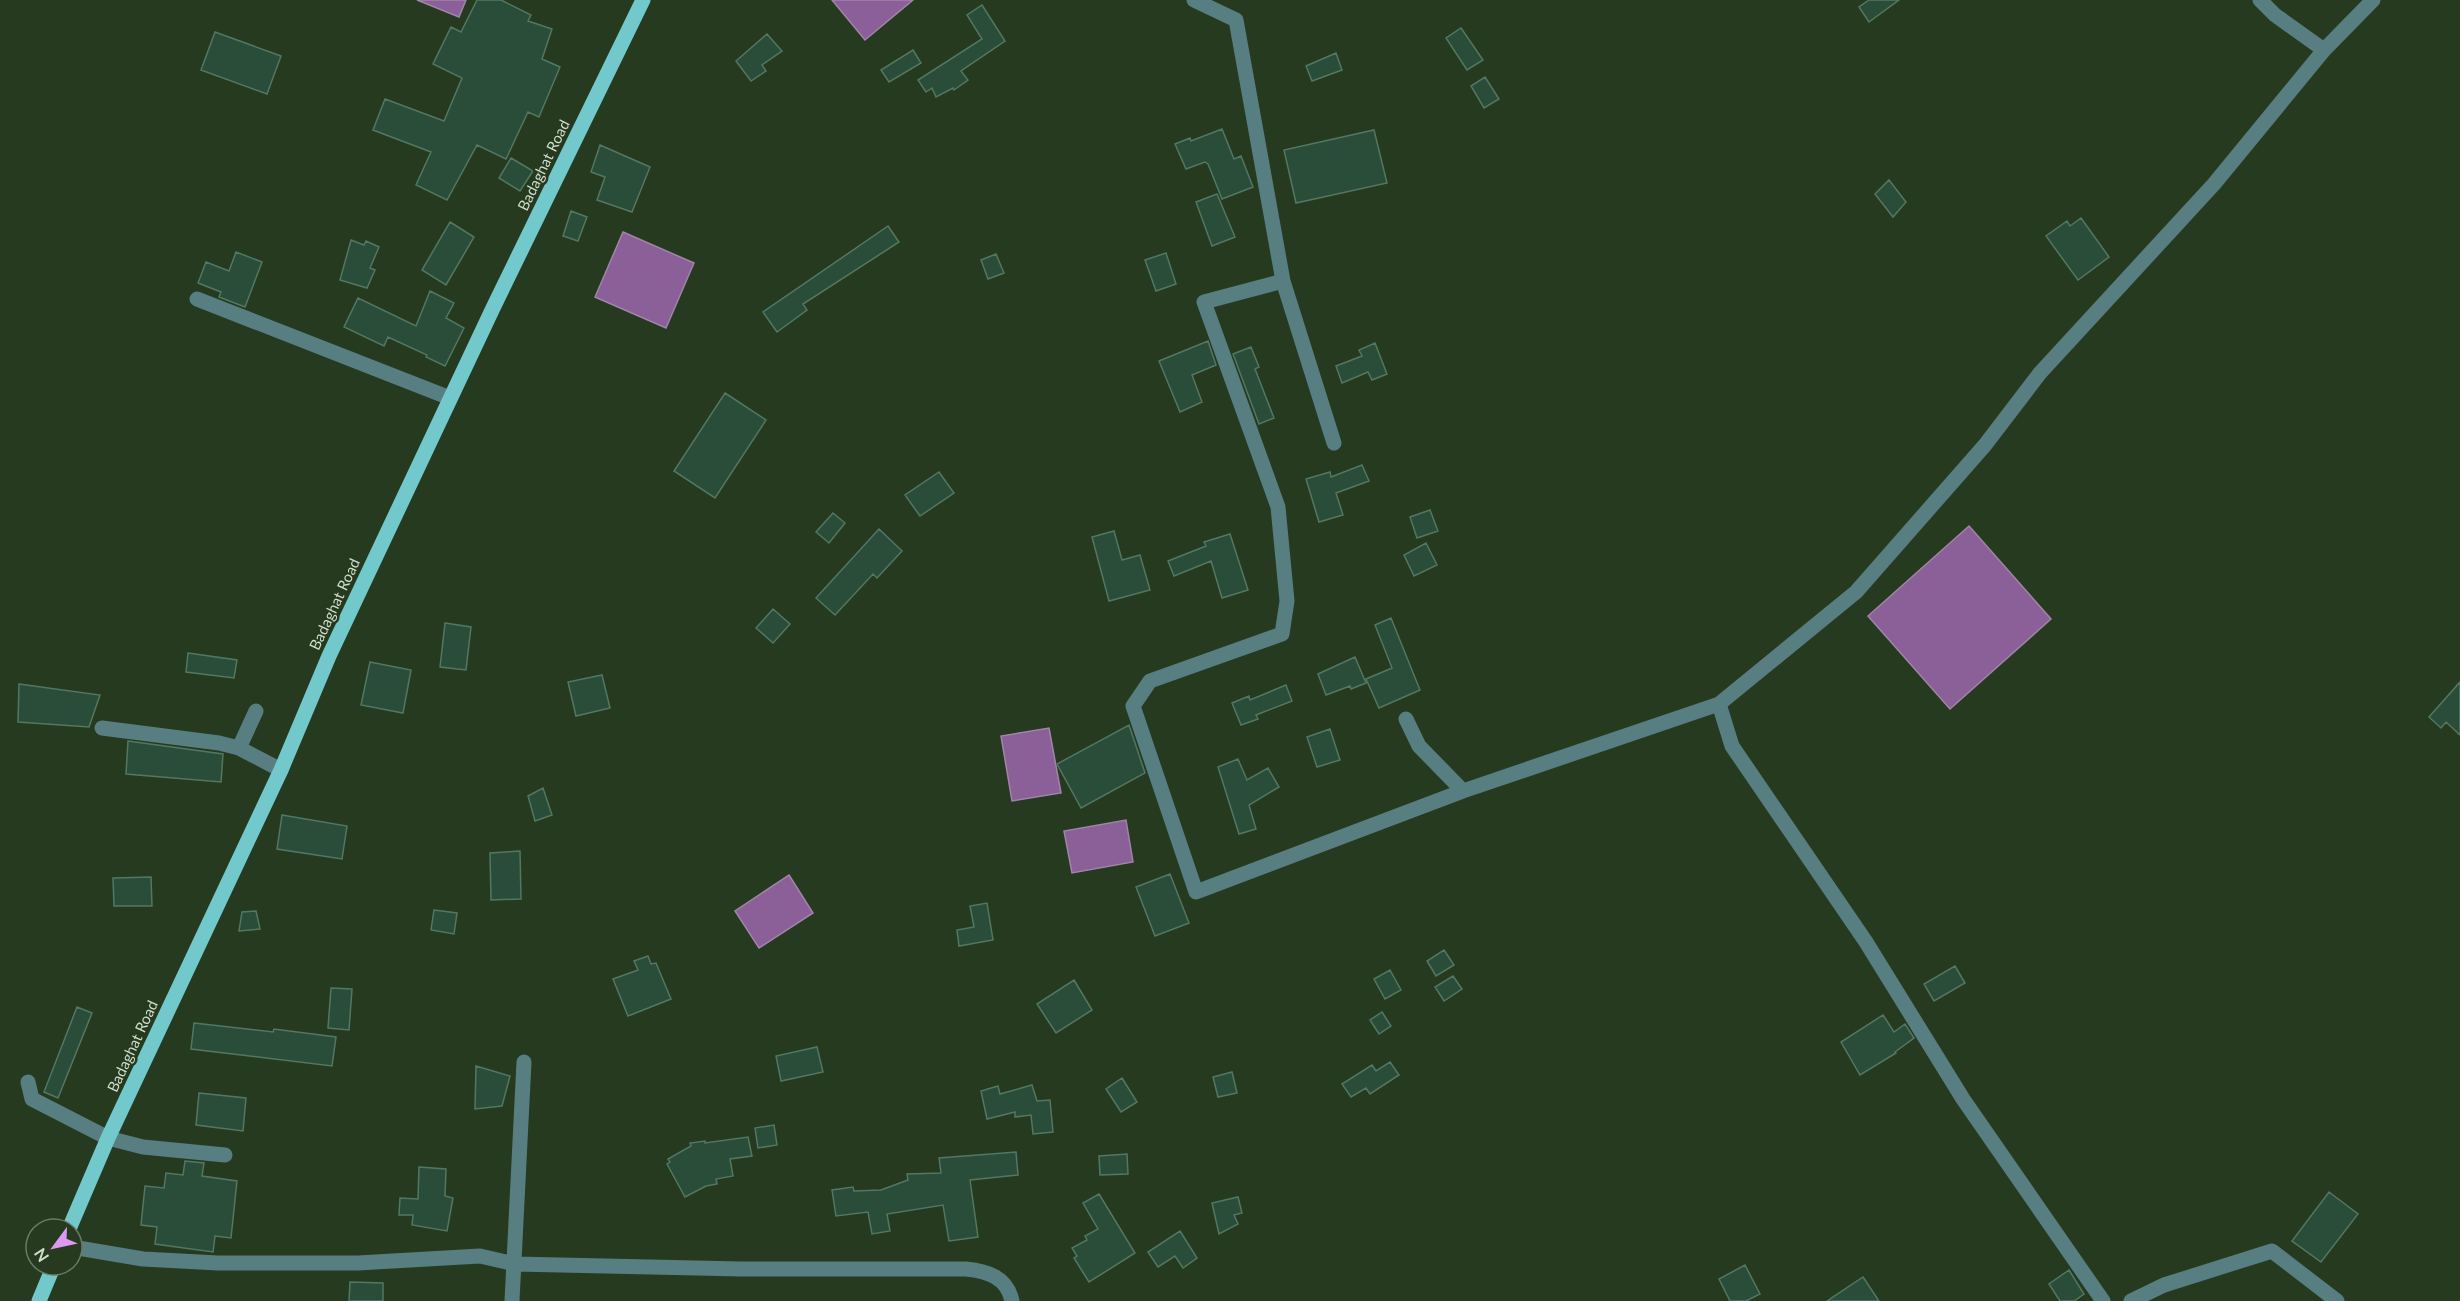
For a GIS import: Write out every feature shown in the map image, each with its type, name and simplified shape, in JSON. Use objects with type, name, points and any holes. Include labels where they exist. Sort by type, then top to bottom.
[{"type":"main road","name":"Badaghat Road","points":[[74,1217],[108,1138],[281,770],[329,656],[450,399],[643,0]]},
{"type":"main road","points":[[39,1301],[49,1277]]},
{"type":"street","points":[[1194,0],[1236,20],[1282,281],[1334,443]]},
{"type":"street","points":[[2260,0],[2275,15],[2324,50]]},
{"type":"street","points":[[1282,281],[1204,302],[1278,507],[1287,601],[1282,634],[1150,681],[1133,706],[1196,892],[1463,791],[1719,704],[1856,592],[1985,445],[2040,373],[2214,184],[2324,50],[2373,0]]},
{"type":"street","points":[[197,299],[450,399]]},
{"type":"street","points":[[1719,704],[1732,746],[1866,942],[1963,1099],[2103,1301]]},
{"type":"street","points":[[239,748],[255,711]]},
{"type":"street","points":[[1406,719],[1419,747],[1463,791]]},
{"type":"street","points":[[102,728],[219,743],[239,748],[281,770]]},
{"type":"street","points":[[512,1301],[524,1062]]},
{"type":"street","points":[[28,1082],[32,1099],[108,1138],[143,1147],[225,1155]]},
{"type":"street","points":[[84,1249],[143,1259],[218,1263],[358,1263],[480,1256],[515,1264],[741,1269],[966,1269],[985,1271],[1000,1279],[1012,1301]]},
{"type":"street","points":[[2131,1301],[2164,1285],[2272,1251],[2337,1301]]},
{"type":"shaded area","points":[[417,0],[466,0],[459,17]]},
{"type":"shaded area","points":[[832,0],[913,0],[865,40]]},
{"type":"shaded area","points":[[623,232],[694,263],[666,328],[595,297]]},
{"type":"shaded area","points":[[1969,526],[2051,619],[1950,709],[1868,616]]},
{"type":"shaded area","points":[[1049,728],[1061,793],[1012,801],[1001,736]]},
{"type":"shaded area","points":[[1126,820],[1133,862],[1072,873],[1064,831]]},
{"type":"shaded area","points":[[789,875],[813,913],[759,948],[735,911]]},
{"type":"building","points":[[477,0],[501,0],[531,15],[528,21],[552,29],[542,59],[560,67],[539,117],[528,112],[506,159],[477,145],[447,200],[416,185],[431,152],[373,130],[385,99],[444,121],[462,78],[433,64],[451,27],[461,32]]},
{"type":"building","points":[[1869,0],[1899,0],[1869,22],[1859,7]]},
{"type":"building","points":[[982,5],[1005,41],[961,71],[968,80],[954,90],[953,88],[936,97],[932,88],[926,92],[918,80],[982,39],[967,15]]},
{"type":"building","points":[[1461,28],[1483,60],[1467,70],[1446,38]]},
{"type":"building","points":[[215,32],[281,56],[267,94],[201,70]]},
{"type":"building","points":[[767,34],[782,51],[762,65],[766,71],[751,81],[736,61]]},
{"type":"building","points":[[913,50],[921,63],[889,82],[881,70]]},
{"type":"building","points":[[1336,53],[1342,70],[1312,81],[1306,66]]},
{"type":"building","points":[[1485,77],[1499,99],[1484,108],[1471,86]]},
{"type":"building","points":[[1222,129],[1234,159],[1241,156],[1253,187],[1222,199],[1208,164],[1205,162],[1186,169],[1175,144],[1190,138],[1191,141]]},
{"type":"building","points":[[1374,130],[1387,183],[1296,203],[1284,150]]},
{"type":"building","points":[[600,145],[650,167],[632,212],[597,200],[605,177],[591,172]]},
{"type":"building","points":[[511,158],[533,171],[520,191],[499,178]]},
{"type":"building","points":[[1889,180],[1906,202],[1893,217],[1875,194]]},
{"type":"building","points":[[1217,194],[1235,237],[1212,246],[1196,202]]},
{"type":"building","points":[[571,211],[587,217],[578,241],[563,236]]},
{"type":"building","points":[[2081,218],[2109,257],[2078,280],[2046,236],[2067,221],[2070,226]]},
{"type":"building","points":[[450,222],[474,237],[446,285],[422,270]]},
{"type":"building","points":[[888,226],[899,242],[803,304],[807,310],[777,332],[763,312]]},
{"type":"building","points":[[351,240],[364,245],[366,241],[379,247],[370,268],[375,270],[367,288],[340,280]]},
{"type":"building","points":[[236,252],[262,262],[245,307],[219,297],[221,292],[198,283],[206,262],[229,271]]},
{"type":"building","points":[[1166,253],[1176,284],[1156,291],[1145,260]]},
{"type":"building","points":[[996,254],[1004,273],[988,279],[981,260]]},
{"type":"building","points":[[430,291],[454,303],[446,318],[464,328],[445,366],[388,337],[384,346],[344,327],[358,298],[416,326]]},
{"type":"building","points":[[1208,341],[1216,365],[1192,375],[1202,402],[1180,412],[1159,361]]},
{"type":"building","points":[[1375,343],[1387,374],[1372,380],[1368,372],[1342,383],[1336,366],[1362,356],[1359,350]]},
{"type":"building","points":[[1251,347],[1259,367],[1255,369],[1274,418],[1259,424],[1233,354]]},
{"type":"building","points":[[725,393],[766,420],[715,498],[674,471]]},
{"type":"building","points":[[1362,465],[1369,481],[1336,493],[1343,515],[1319,522],[1306,479],[1330,472],[1331,477]]},
{"type":"building","points":[[939,472],[954,493],[920,516],[905,495]]},
{"type":"building","points":[[1430,510],[1438,531],[1417,538],[1410,517]]},
{"type":"building","points":[[833,513],[845,523],[829,543],[816,532]]},
{"type":"building","points":[[879,529],[902,551],[877,578],[873,574],[835,615],[816,598]]},
{"type":"building","points":[[1114,531],[1122,560],[1140,555],[1150,590],[1109,601],[1092,537]]},
{"type":"building","points":[[1230,534],[1248,590],[1222,598],[1211,561],[1174,576],[1168,561],[1206,546],[1204,542]]},
{"type":"building","points":[[1426,543],[1437,565],[1414,576],[1404,555]]},
{"type":"building","points":[[773,609],[790,624],[773,643],[756,628]]},
{"type":"building","points":[[1391,618],[1420,690],[1379,708],[1366,679],[1392,668],[1375,625]]},
{"type":"building","points":[[445,623],[471,627],[466,670],[440,667]]},
{"type":"building","points":[[188,653],[237,660],[234,678],[186,672]]},
{"type":"building","points":[[1355,657],[1366,683],[1326,695],[1318,674]]},
{"type":"building","points":[[370,662],[411,670],[403,713],[361,705]]},
{"type":"building","points":[[602,675],[610,708],[576,716],[568,682]]},
{"type":"building","points":[[2460,682],[2460,735],[2446,722],[2441,728],[2429,717]]},
{"type":"building","points":[[19,684],[100,695],[89,727],[18,722]]},
{"type":"building","points":[[1286,685],[1292,701],[1256,715],[1258,719],[1241,725],[1232,703],[1249,696],[1250,700]]},
{"type":"building","points":[[1129,725],[1145,773],[1081,808],[1057,764]]},
{"type":"building","points":[[1330,729],[1340,760],[1317,767],[1307,737]]},
{"type":"building","points":[[128,741],[223,754],[221,782],[126,774]]},
{"type":"building","points":[[1238,759],[1247,780],[1268,768],[1279,787],[1249,805],[1256,829],[1239,834],[1218,767]]},
{"type":"building","points":[[543,788],[552,815],[535,821],[528,796]]},
{"type":"building","points":[[282,815],[347,826],[342,859],[277,849]]},
{"type":"building","points":[[520,851],[521,899],[491,900],[490,853]]},
{"type":"building","points":[[1170,874],[1189,923],[1155,936],[1136,887]]},
{"type":"building","points":[[151,877],[152,906],[114,906],[113,878]]},
{"type":"building","points":[[987,903],[993,940],[959,946],[957,930],[974,927],[970,906]]},
{"type":"building","points":[[434,910],[457,913],[454,934],[431,930]]},
{"type":"building","points":[[256,911],[260,929],[239,931],[242,912]]},
{"type":"building","points":[[1444,950],[1454,965],[1436,976],[1427,961]]},
{"type":"building","points":[[648,956],[651,964],[656,963],[671,999],[628,1016],[613,979],[638,970],[634,961]]},
{"type":"building","points":[[1955,966],[1965,983],[1934,1001],[1924,984]]},
{"type":"building","points":[[1390,970],[1401,990],[1385,999],[1374,979]]},
{"type":"building","points":[[1453,976],[1462,989],[1444,1001],[1435,987]]},
{"type":"building","points":[[1074,980],[1092,1010],[1056,1033],[1037,1004]]},
{"type":"building","points":[[331,988],[352,989],[349,1030],[328,1028]]},
{"type":"building","points":[[77,1007],[92,1013],[58,1098],[44,1092]]},
{"type":"building","points":[[1382,1012],[1391,1026],[1379,1034],[1370,1020]]},
{"type":"building","points":[[1883,1015],[1894,1032],[1905,1024],[1914,1038],[1896,1053],[1860,1075],[1841,1042]]},
{"type":"building","points":[[194,1023],[273,1032],[274,1029],[336,1037],[332,1066],[191,1049]]},
{"type":"building","points":[[817,1047],[823,1072],[781,1081],[776,1056]]},
{"type":"building","points":[[1390,1062],[1399,1075],[1370,1094],[1366,1088],[1351,1097],[1342,1084],[1372,1065],[1376,1071]]},
{"type":"building","points":[[476,1066],[510,1076],[502,1106],[475,1109]]},
{"type":"building","points":[[1232,1072],[1237,1093],[1218,1097],[1213,1077]]},
{"type":"building","points":[[1122,1078],[1137,1102],[1121,1112],[1106,1089]]},
{"type":"building","points":[[1032,1085],[1037,1101],[1050,1100],[1053,1132],[1033,1134],[1031,1115],[1015,1117],[1015,1112],[987,1119],[981,1091],[998,1086],[1000,1094]]},
{"type":"building","points":[[199,1093],[246,1098],[243,1131],[196,1125]]},
{"type":"building","points":[[774,1125],[777,1145],[758,1148],[755,1128]]},
{"type":"building","points":[[748,1137],[752,1156],[730,1159],[733,1176],[716,1179],[717,1184],[706,1186],[685,1197],[667,1164],[670,1162],[668,1159],[691,1146],[690,1143]]},
{"type":"building","points":[[1016,1152],[1018,1175],[970,1180],[978,1237],[949,1241],[943,1205],[887,1214],[890,1231],[872,1234],[868,1212],[836,1216],[832,1190],[853,1187],[854,1191],[881,1190],[908,1180],[907,1174],[941,1173],[939,1158]]},
{"type":"building","points":[[1127,1154],[1128,1174],[1100,1175],[1099,1156]]},
{"type":"building","points":[[185,1161],[204,1163],[202,1176],[237,1181],[231,1238],[215,1236],[213,1252],[155,1244],[157,1227],[141,1225],[145,1186],[164,1188],[166,1173],[183,1175]]},
{"type":"building","points":[[419,1167],[446,1169],[445,1196],[453,1198],[447,1231],[412,1225],[413,1215],[399,1215],[400,1198],[418,1199]]},
{"type":"building","points":[[2329,1192],[2358,1214],[2321,1262],[2292,1241]]},
{"type":"building","points":[[1099,1194],[1135,1253],[1089,1282],[1074,1258],[1077,1256],[1072,1248],[1087,1240],[1085,1236],[1098,1229],[1083,1203]]},
{"type":"building","points":[[1238,1197],[1242,1213],[1234,1215],[1238,1224],[1219,1234],[1212,1203]]},
{"type":"building","points":[[1180,1231],[1197,1258],[1183,1268],[1175,1256],[1158,1267],[1148,1252]]},
{"type":"building","points":[[1745,1265],[1760,1294],[1746,1301],[1730,1301],[1719,1279]]},
{"type":"building","points":[[2069,1270],[2084,1294],[2074,1301],[2060,1301],[2049,1284]]},
{"type":"building","points":[[1863,1277],[1879,1301],[1827,1301]]},
{"type":"building","points":[[350,1282],[383,1283],[383,1301],[349,1301]]}]
